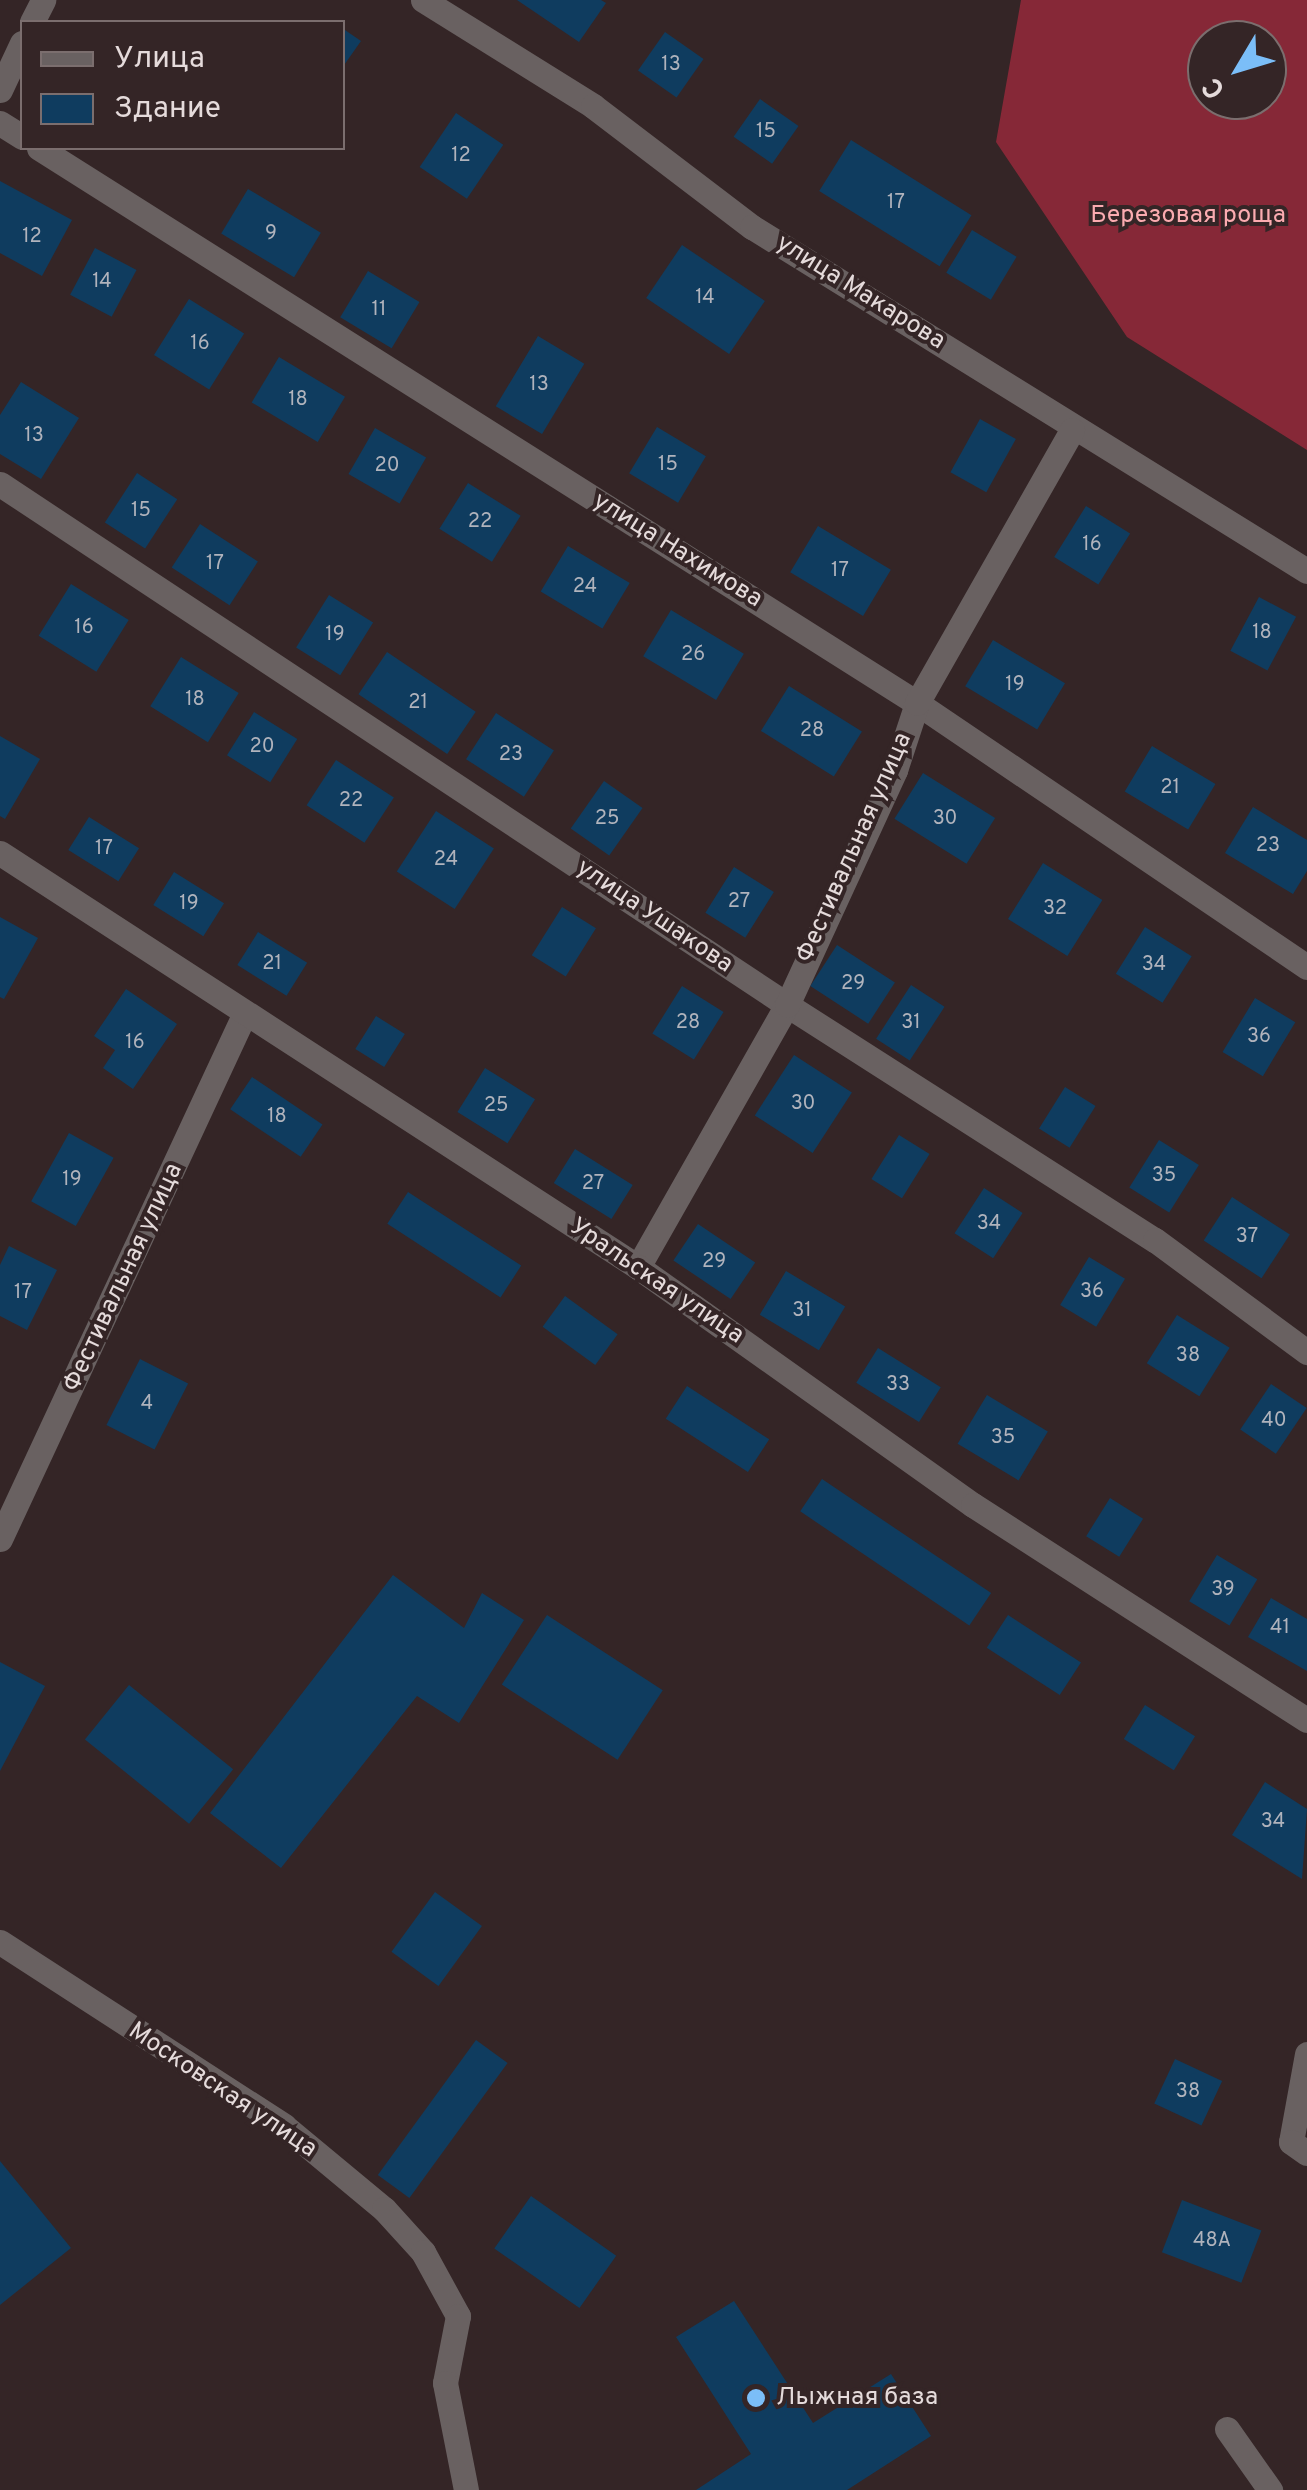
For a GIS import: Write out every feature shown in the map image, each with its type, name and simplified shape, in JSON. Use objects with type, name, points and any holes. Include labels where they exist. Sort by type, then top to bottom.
[{"type":"street","name":"улица Макарова","points":[[423,0],[594,106],[752,226],[1072,430],[1307,571]]},
{"type":"street","points":[[0,90],[20,47]]},
{"type":"street","name":"улица Нахимова","points":[[42,150],[917,702],[1307,967]]},
{"type":"street","name":"Фестивальная улица","points":[[638,1267],[787,1006],[895,770],[917,702],[1072,430]]},
{"type":"street","name":"улица Ушакова","points":[[0,484],[787,1006],[1154,1240],[1307,1352]]},
{"type":"street","name":"Уральская улица","points":[[0,853],[244,1015],[638,1267],[973,1505],[1307,1720]]},
{"type":"street","name":"Фестивальная улица","points":[[0,1539],[244,1015]]},
{"type":"street","name":"Московская улица","points":[[0,1942],[284,2126],[384,2209],[423,2252],[458,2316],[446,2382],[466,2490]]},
{"type":"street","points":[[1307,2054],[1290,2142],[1307,2153]]},
{"type":"street","points":[[1227,2430],[1270,2490]]},
{"type":"green space","name":"Березовая роща","points":[[1021,0],[1307,0],[1307,450],[1127,337],[996,142]]},
{"type":"building","points":[[517,0],[601,0],[606,3],[579,42]]},
{"type":"building","points":[[345,30],[361,41],[345,64]]},
{"type":"building","points":[[665,32],[704,59],[677,97],[638,71]]},
{"type":"building","points":[[760,99],[799,126],[772,164],[734,137]]},
{"type":"building","points":[[456,113],[503,145],[467,199],[420,167]]},
{"type":"building","points":[[851,140],[971,215],[940,266],[819,191]]},
{"type":"building","points":[[0,181],[72,220],[42,276],[0,253]]},
{"type":"building","points":[[248,189],[321,233],[294,277],[221,234]]},
{"type":"building","points":[[972,230],[1017,257],[991,300],[946,273]]},
{"type":"building","points":[[682,245],[765,301],[729,354],[646,298]]},
{"type":"building","points":[[95,248],[136,270],[112,317],[70,295]]},
{"type":"building","points":[[368,271],[419,302],[392,348],[340,317]]},
{"type":"building","points":[[189,299],[244,333],[209,389],[154,355]]},
{"type":"building","points":[[538,336],[584,364],[542,434],[496,406]]},
{"type":"building","points":[[279,357],[345,397],[318,442],[252,402]]},
{"type":"building","points":[[21,382],[79,418],[41,479],[0,454],[0,415]]},
{"type":"building","points":[[980,419],[1016,439],[986,492],[950,472]]},
{"type":"building","points":[[657,427],[706,456],[678,503],[629,473]]},
{"type":"building","points":[[375,428],[426,458],[400,503],[348,474]]},
{"type":"building","points":[[137,473],[177,499],[145,549],[105,522]]},
{"type":"building","points":[[468,483],[521,516],[492,562],[439,529]]},
{"type":"building","points":[[1086,506],[1130,534],[1098,584],[1054,557]]},
{"type":"building","points":[[200,524],[258,562],[230,605],[172,568]]},
{"type":"building","points":[[818,526],[891,570],[863,616],[790,572]]},
{"type":"building","points":[[568,546],[630,583],[602,629],[541,591]]},
{"type":"building","points":[[71,584],[129,620],[96,672],[39,636]]},
{"type":"building","points":[[329,595],[373,623],[340,675],[296,648]]},
{"type":"building","points":[[1259,597],[1296,617],[1267,671],[1230,651]]},
{"type":"building","points":[[671,610],[744,654],[716,700],[643,656]]},
{"type":"building","points":[[993,640],[1065,683],[1037,730],[965,686]]},
{"type":"building","points":[[387,652],[476,712],[447,754],[358,694]]},
{"type":"building","points":[[181,657],[239,693],[208,742],[150,706]]},
{"type":"building","points":[[789,686],[862,732],[834,777],[761,731]]},
{"type":"building","points":[[254,712],[297,739],[270,782],[227,755]]},
{"type":"building","points":[[496,713],[554,751],[524,797],[466,759]]},
{"type":"building","points":[[0,736],[40,759],[5,819],[0,816]]},
{"type":"building","points":[[1152,746],[1215,784],[1188,830],[1125,791]]},
{"type":"building","points":[[336,760],[394,798],[364,843],[307,805]]},
{"type":"building","points":[[923,773],[995,818],[966,864],[894,819]]},
{"type":"building","points":[[604,781],[643,808],[609,855],[571,829]]},
{"type":"building","points":[[1253,807],[1307,840],[1307,871],[1293,894],[1225,853]]},
{"type":"building","points":[[436,811],[494,849],[455,909],[397,871]]},
{"type":"building","points":[[89,817],[139,848],[118,881],[68,850]]},
{"type":"building","points":[[1043,863],[1102,900],[1067,956],[1008,919]]},
{"type":"building","points":[[734,867],[774,892],[745,938],[705,913]]},
{"type":"building","points":[[174,872],[224,903],[203,936],[153,905]]},
{"type":"building","points":[[562,907],[596,928],[566,977],[532,955]]},
{"type":"building","points":[[0,917],[38,938],[4,999],[0,997]]},
{"type":"building","points":[[1145,927],[1192,956],[1162,1003],[1116,974]]},
{"type":"building","points":[[258,932],[307,963],[287,996],[237,965]]},
{"type":"building","points":[[837,945],[895,983],[868,1024],[810,986]]},
{"type":"building","points":[[911,985],[945,1007],[910,1060],[876,1039]]},
{"type":"building","points":[[682,986],[724,1012],[694,1059],[652,1033]]},
{"type":"building","points":[[126,989],[177,1024],[133,1089],[103,1068],[115,1050],[94,1036]]},
{"type":"building","points":[[1255,998],[1295,1022],[1263,1076],[1223,1052]]},
{"type":"building","points":[[376,1016],[405,1034],[384,1067],[355,1049]]},
{"type":"building","points":[[794,1055],[852,1093],[813,1153],[755,1115]]},
{"type":"building","points":[[485,1068],[535,1099],[507,1143],[457,1112]]},
{"type":"building","points":[[252,1077],[322,1125],[301,1157],[230,1109]]},
{"type":"building","points":[[1065,1087],[1096,1106],[1070,1148],[1039,1129]]},
{"type":"building","points":[[69,1133],[114,1158],[76,1226],[31,1201]]},
{"type":"building","points":[[899,1135],[930,1154],[902,1198],[871,1179]]},
{"type":"building","points":[[1159,1140],[1199,1165],[1169,1212],[1129,1187]]},
{"type":"building","points":[[575,1149],[633,1185],[611,1219],[554,1183]]},
{"type":"building","points":[[984,1188],[1023,1213],[993,1258],[955,1233]]},
{"type":"building","points":[[408,1192],[521,1266],[501,1297],[387,1224]]},
{"type":"building","points":[[1232,1197],[1290,1235],[1262,1278],[1204,1241]]},
{"type":"building","points":[[698,1224],[755,1263],[731,1299],[673,1260]]},
{"type":"building","points":[[9,1246],[57,1270],[27,1330],[0,1316],[0,1265]]},
{"type":"building","points":[[1089,1257],[1125,1279],[1096,1327],[1060,1305]]},
{"type":"building","points":[[786,1271],[845,1307],[819,1350],[760,1315]]},
{"type":"building","points":[[565,1296],[618,1334],[595,1365],[543,1327]]},
{"type":"building","points":[[1177,1315],[1230,1348],[1199,1396],[1147,1363]]},
{"type":"building","points":[[878,1348],[941,1387],[919,1422],[856,1383]]},
{"type":"building","points":[[140,1359],[188,1384],[155,1449],[106,1425]]},
{"type":"building","points":[[1271,1384],[1307,1408],[1276,1454],[1240,1430]]},
{"type":"building","points":[[687,1386],[769,1439],[748,1472],[666,1419]]},
{"type":"building","points":[[987,1395],[1048,1432],[1019,1480],[958,1444]]},
{"type":"building","points":[[822,1479],[991,1593],[969,1625],[800,1511]]},
{"type":"building","points":[[1110,1498],[1143,1519],[1119,1557],[1086,1536]]},
{"type":"building","points":[[1217,1555],[1257,1579],[1229,1625],[1189,1601]]},
{"type":"building","points":[[393,1575],[464,1628],[482,1593],[524,1620],[459,1723],[417,1696],[281,1868],[210,1813]]},
{"type":"building","points":[[1271,1598],[1307,1619],[1307,1671],[1248,1637]]},
{"type":"building","points":[[547,1615],[663,1690],[618,1760],[502,1685]]},
{"type":"building","points":[[1008,1615],[1081,1662],[1060,1695],[987,1648]]},
{"type":"building","points":[[0,1662],[45,1686],[0,1771]]},
{"type":"building","points":[[129,1685],[233,1769],[189,1824],[85,1739]]},
{"type":"building","points":[[1145,1705],[1195,1736],[1174,1770],[1124,1739]]},
{"type":"building","points":[[1265,1782],[1307,1809],[1302,1879],[1232,1835]]},
{"type":"building","points":[[435,1892],[482,1926],[438,1986],[392,1952]]},
{"type":"building","points":[[476,2040],[508,2063],[409,2198],[378,2175]]},
{"type":"building","points":[[1175,2059],[1222,2081],[1201,2125],[1154,2103]]},
{"type":"building","points":[[0,2161],[71,2248],[0,2305]]},
{"type":"building","points":[[531,2196],[616,2256],[579,2308],[494,2248]]},
{"type":"building","points":[[1182,2200],[1261,2230],[1241,2283],[1162,2252]]},
{"type":"building","name":"Лыжная база","points":[[734,2301],[813,2423],[891,2374],[931,2436],[847,2490],[696,2490],[751,2454],[676,2337]]},
{"type":"place","name":"Лыжная база","points":[[756,2398]]}]
